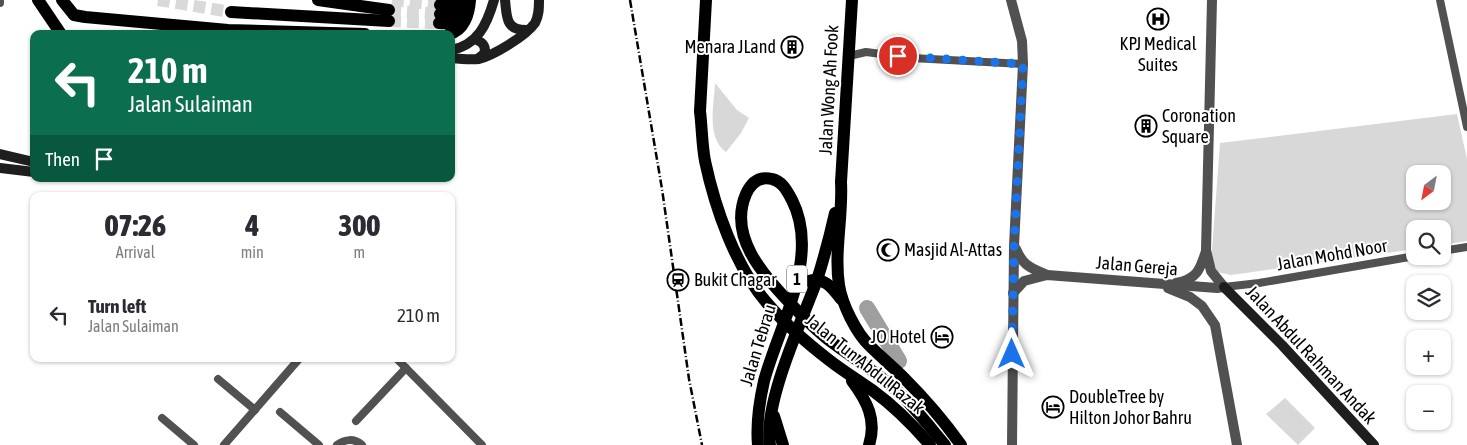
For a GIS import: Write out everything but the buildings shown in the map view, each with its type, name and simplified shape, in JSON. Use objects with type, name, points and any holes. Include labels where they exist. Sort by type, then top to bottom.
[{"type":"main road","points":[[38,0],[58,30]]},
{"type":"main road","points":[[44,0],[51,18]]},
{"type":"main road","points":[[62,0],[74,15],[85,17],[228,30]]},
{"type":"main road","points":[[318,0],[389,10]]},
{"type":"main road","points":[[455,49],[461,48],[475,39],[486,23],[494,0]]},
{"type":"main road","points":[[505,0],[507,20],[513,28],[526,30]]},
{"type":"main road","points":[[455,58],[479,59],[501,49],[536,21],[539,12],[539,0]]},
{"type":"main road","name":"Jalan Tun Abdul Razak","points":[[706,0],[700,112],[705,160],[726,231],[736,254],[766,302],[789,326],[848,375],[873,390],[908,420],[930,445]]},
{"type":"main road","name":"Jalan Wong Ah Fook","points":[[841,182],[852,0]]},
{"type":"main road","points":[[440,14],[457,11],[466,1]]},
{"type":"main road","points":[[455,32],[469,16],[466,1]]},
{"type":"main road","points":[[231,12],[389,10]]},
{"type":"main road","points":[[475,39],[483,44],[485,51],[479,59]]},
{"type":"main road","points":[[0,154],[30,161]]},
{"type":"main road","points":[[0,168],[30,172]]},
{"type":"main road","name":"Jalan Tebrau","points":[[758,445],[757,417],[760,398],[792,297],[800,269],[802,252],[798,215],[786,188],[776,180],[766,178],[758,179],[748,189],[743,202],[740,220],[744,239],[758,268],[772,284]]},
{"type":"main road","points":[[841,182],[842,202],[838,259],[839,286],[844,303],[868,345],[932,407],[961,445]]},
{"type":"main road","name":"Jalan Tebrau","points":[[770,445],[769,432],[773,408],[793,343],[817,279],[832,226],[841,182]]},
{"type":"main road","points":[[792,297],[802,284],[817,279],[824,281],[844,303]]},
{"type":"main road","name":"Jalan Tun Abdul Razak","points":[[772,284],[826,337],[864,363],[895,389],[945,445]]},
{"type":"main road","name":"Jalan Abdul Rahman Andak","points":[[1224,287],[1282,345],[1374,445]]},
{"type":"main road","points":[[848,375],[863,395],[871,412],[872,428],[869,445]]},
{"type":"main road","points":[[773,408],[777,431],[782,445]]},
{"type":"street","points":[[1011,0],[1022,41],[1023,64],[1014,246],[1012,445]]},
{"type":"street","points":[[1212,0],[1206,250],[1211,271],[1224,287]]},
{"type":"street","points":[[1440,0],[1467,127]]},
{"type":"street","points":[[849,56],[866,52],[912,58],[1023,64]]},
{"type":"street","name":"Jalan Gereja","points":[[1014,246],[1022,261],[1047,275]]},
{"type":"street","points":[[1451,250],[1467,247]]},
{"type":"street","points":[[1160,285],[1188,281],[1195,276],[1201,267],[1206,250]]},
{"type":"street","name":"Jalan Mohd Noor","points":[[1224,287],[1259,283],[1406,258]]},
{"type":"street","name":"Jalan Gereja","points":[[1013,293],[1024,280],[1047,275],[1160,285],[1224,287]]},
{"type":"street","points":[[1160,285],[1190,298],[1202,306],[1214,325],[1237,445]]},
{"type":"street","points":[[224,445],[296,362]]},
{"type":"street","points":[[400,362],[482,445]]},
{"type":"street","points":[[356,421],[406,368]]},
{"type":"street","points":[[218,379],[255,410]]},
{"type":"street","points":[[280,412],[318,445]]},
{"type":"street","points":[[162,418],[194,445]]},
{"type":"street","points":[[337,445],[349,440],[359,442],[362,445]]},
{"type":"shaded area","points":[[715,83],[737,110],[749,118],[741,133],[726,152],[720,146],[713,129]]},
{"type":"shaded area","points":[[1457,114],[1467,159],[1467,241],[1451,244],[1451,220],[1406,220],[1406,250],[1231,275],[1217,272],[1211,263],[1220,143]]},
{"type":"shaded area","points":[[1285,398],[1315,428],[1298,445],[1266,414]]},
{"type":"waterway","points":[[867,308],[899,361]]},
{"type":"tunnel","points":[[158,0],[231,12]]},
{"type":"tunnel","points":[[392,0],[440,5]]},
{"type":"tunnel","points":[[389,10],[440,14]]},
{"type":"tunnel","points":[[389,21],[439,23]]},
{"type":"railway","points":[[630,0],[662,189],[689,379],[702,445]]},
{"type":"place","name":"KPJ Medical Suites","points":[[1158,19]]},
{"type":"place","name":"Menara JLand","points":[[792,47]]},
{"type":"place","name":"Coronation Square","points":[[1146,126]]},
{"type":"place","name":"Masjid Al-Attas","points":[[888,250]]},
{"type":"place","name":"Bukit Chagar","points":[[678,280]]},
{"type":"place","name":"JO Hotel","points":[[942,337]]},
{"type":"place","name":"DoubleTree by Hilton Johor Bahru","points":[[1053,407]]},
{"type":"route","points":[[898,56],[1023,64],[1014,246],[1012,354]]}]
